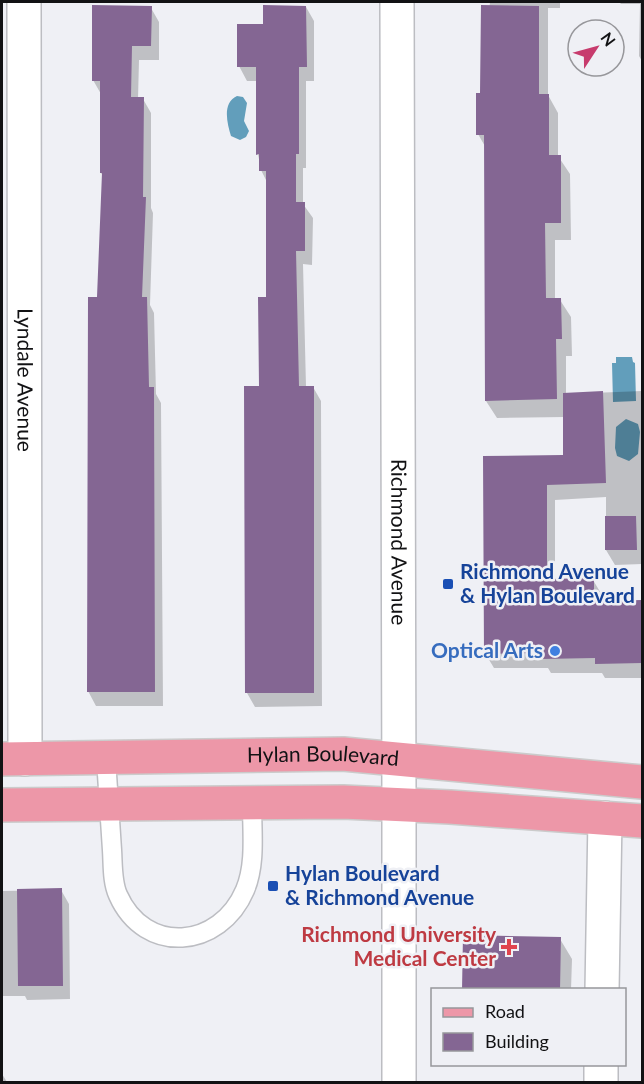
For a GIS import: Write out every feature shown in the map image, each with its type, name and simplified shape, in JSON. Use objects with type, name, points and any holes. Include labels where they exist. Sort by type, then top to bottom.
[{"type":"main road","name":"Hylan Boulevard","points":[[13,759],[343,754],[642,782]]},
{"type":"main road","name":"Hylan Boulevard","points":[[2,805],[399,804],[642,821]]},
{"type":"street","name":"Lyndale Avenue","points":[[13,759],[24,2]]},
{"type":"street","name":"Richmond Avenue","points":[[397,2],[399,1083]]},
{"type":"street","points":[[602,988],[605,818]]},
{"type":"street","points":[[601,1066],[601,1083]]},
{"type":"lane","points":[[106,759],[117,894],[139,924],[162,936],[186,938],[210,930],[221,923],[238,904],[249,879],[251,865],[252,804]]},
{"type":"water","points":[[237,96],[243,97],[247,103],[244,121],[249,131],[246,137],[240,140],[231,136],[227,119],[229,103]]},
{"type":"water","points":[[616,357],[632,357],[635,363],[636,401],[613,402],[612,363],[616,363]]},
{"type":"water","points":[[626,419],[638,424],[640,432],[638,454],[629,461],[617,456],[615,448],[616,427]]},
{"type":"building","points":[[92,5],[152,6],[151,46],[132,46],[131,97],[144,97],[143,197],[146,197],[142,297],[147,297],[149,387],[154,387],[155,692],[87,692],[88,297],[97,297],[102,173],[100,173],[100,81],[92,81]]},
{"type":"building","points":[[263,5],[306,6],[307,67],[299,67],[299,154],[296,154],[296,202],[305,202],[305,251],[296,251],[299,386],[314,386],[314,693],[245,693],[244,386],[259,386],[258,297],[266,297],[266,171],[259,171],[259,154],[256,155],[256,67],[237,67],[237,24],[263,24]]},
{"type":"building","points":[[481,5],[539,6],[539,94],[549,94],[549,155],[561,155],[561,223],[545,223],[546,298],[561,298],[562,339],[556,339],[557,399],[485,401],[484,135],[476,135],[476,93],[480,93]]},
{"type":"building","points":[[603,391],[606,483],[547,485],[547,579],[594,578],[594,601],[642,600],[642,663],[595,664],[595,658],[541,659],[541,653],[484,654],[483,456],[563,455],[563,393]]},
{"type":"building","points":[[605,516],[636,516],[637,550],[605,550]]},
{"type":"building","points":[[62,888],[63,986],[18,986],[17,889]]},
{"type":"building","points":[[463,935],[561,937],[560,988],[462,988]]},
{"type":"place","name":"Richmond Avenue & Hylan Boulevard","points":[[448,584]]},
{"type":"place","name":"Optical Arts","points":[[555,651]]},
{"type":"place","name":"Hylan Boulevard & Richmond Avenue","points":[[273,886]]},
{"type":"place","name":"Richmond University Medical Center","points":[[509,947]]}]
